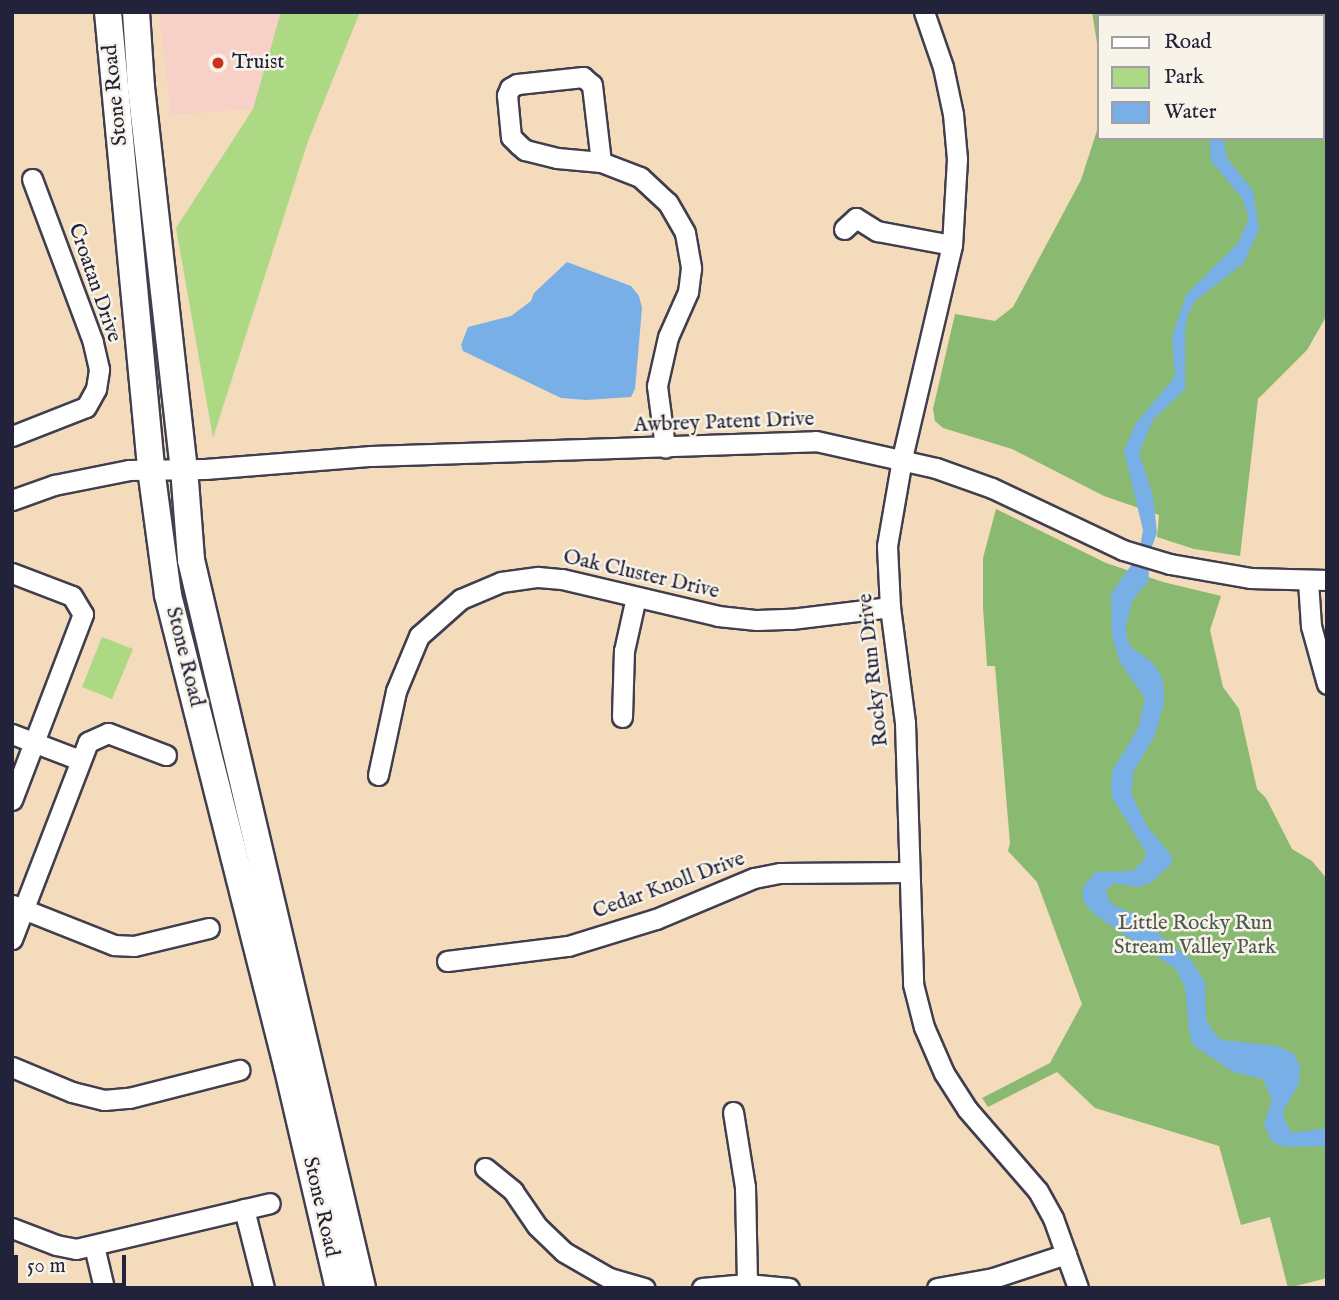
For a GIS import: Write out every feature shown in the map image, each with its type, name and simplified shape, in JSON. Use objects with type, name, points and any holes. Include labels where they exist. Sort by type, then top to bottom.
[{"type":"main road","name":"Stone Road","points":[[108,12],[151,468],[168,595],[340,1288]]},
{"type":"main road","name":"Stone Road","points":[[136,12],[160,272],[197,595],[362,1288]]},
{"type":"street","name":"Rocky Run Drive","points":[[924,12],[943,67],[953,114],[957,159],[952,245],[902,459],[887,546],[890,607],[905,723],[913,984],[932,1049],[967,1109],[1038,1191],[1053,1218],[1077,1288]]},
{"type":"street","points":[[601,162],[592,85],[583,78],[517,84],[510,88],[507,94],[512,137],[525,150],[557,158],[601,162],[640,177],[660,194],[678,218],[690,251],[688,292],[660,360],[657,386],[665,447]]},
{"type":"street","name":"Croatan Drive","points":[[12,436],[86,407],[96,389],[99,369],[93,342],[32,179]]},
{"type":"street","points":[[844,229],[856,218],[877,231],[952,245]]},
{"type":"street","name":"Awbrey Patent Drive","points":[[12,500],[85,477],[151,468],[372,456],[816,441],[902,459],[992,488],[1123,550],[1170,564],[1225,575],[1317,580]]},
{"type":"street","points":[[12,573],[72,596],[81,607],[82,620],[12,800]]},
{"type":"street","name":"Oak Cluster Drive","points":[[378,775],[396,691],[412,648],[429,625],[461,599],[501,582],[538,577],[562,579],[718,616],[757,620],[791,619],[890,607]]},
{"type":"street","points":[[1317,580],[1311,626],[1327,684]]},
{"type":"street","points":[[622,717],[624,652],[636,597]]},
{"type":"street","points":[[12,939],[18,907],[89,742],[108,733],[166,755]]},
{"type":"street","points":[[12,734],[80,760]]},
{"type":"street","name":"Cedar Knoll Drive","points":[[447,961],[568,946],[656,919],[754,878],[780,873],[908,872]]},
{"type":"street","points":[[18,907],[114,945],[134,947],[209,928]]},
{"type":"street","points":[[12,1068],[72,1092],[104,1100],[129,1098],[239,1070]]},
{"type":"street","points":[[733,1112],[745,1187],[747,1284]]},
{"type":"street","points":[[485,1168],[513,1191],[550,1240],[576,1261],[609,1278],[645,1288]]},
{"type":"street","points":[[12,1228],[56,1245],[76,1249],[271,1203]]},
{"type":"street","points":[[244,1209],[264,1288]]},
{"type":"street","points":[[94,1246],[104,1288]]},
{"type":"street","points":[[937,1288],[993,1278],[1066,1254]]},
{"type":"street","points":[[702,1288],[747,1284],[789,1288]]},
{"type":"shaded area","points":[[159,12],[281,12],[253,109],[171,115]]},
{"type":"green space","points":[[281,12],[360,12],[308,141],[213,438],[176,228],[253,109]]},
{"type":"green space","points":[[1092,12],[1327,12],[1327,315],[1307,350],[1258,399],[1240,556],[1194,549],[1157,537],[1159,515],[1104,496],[1012,449],[943,428],[935,421],[933,409],[955,314],[995,321],[1013,307],[1081,180],[1098,127],[1098,140],[1325,140],[1325,14],[1098,14],[1098,49]]},
{"type":"green space","name":"Little Rocky Run Stream Valley Park","points":[[996,509],[1106,563],[1163,582],[1221,596],[1210,630],[1223,687],[1239,709],[1257,789],[1266,798],[1292,849],[1312,861],[1327,879],[1327,1278],[1288,1288],[1270,1217],[1241,1225],[1219,1146],[1095,1108],[1057,1072],[988,1107],[982,1098],[1050,1063],[1082,1004],[1037,882],[1008,851],[1010,843],[995,666],[987,666],[983,607],[983,558]]},
{"type":"green space","points":[[102,637],[133,649],[112,699],[82,687]]},
{"type":"water","points":[[1209,140],[1223,140],[1227,158],[1253,191],[1259,229],[1244,263],[1195,301],[1188,314],[1185,330],[1185,389],[1153,420],[1139,453],[1153,495],[1157,533],[1148,557],[1149,580],[1133,599],[1126,626],[1127,639],[1132,648],[1152,662],[1162,677],[1164,704],[1154,737],[1133,772],[1132,795],[1146,825],[1172,856],[1171,864],[1152,882],[1138,887],[1114,883],[1107,889],[1106,894],[1113,905],[1134,914],[1191,960],[1205,982],[1206,1020],[1216,1035],[1222,1040],[1277,1046],[1294,1054],[1300,1066],[1299,1084],[1283,1111],[1284,1119],[1292,1133],[1327,1128],[1327,1146],[1285,1147],[1271,1141],[1264,1124],[1272,1100],[1263,1079],[1233,1072],[1193,1045],[1189,1032],[1185,987],[1176,969],[1094,914],[1083,901],[1083,887],[1096,872],[1133,871],[1144,860],[1146,852],[1112,797],[1111,782],[1113,769],[1138,729],[1145,698],[1120,662],[1112,636],[1111,594],[1139,554],[1143,530],[1124,451],[1136,423],[1175,377],[1172,337],[1186,295],[1238,243],[1249,218],[1242,198],[1211,161]]},
{"type":"water","points":[[567,262],[631,286],[639,296],[642,308],[635,389],[631,397],[586,400],[561,398],[463,351],[461,345],[468,327],[511,316],[531,301],[534,293]]},
{"type":"place","name":"Truist","points":[[218,63]]}]
